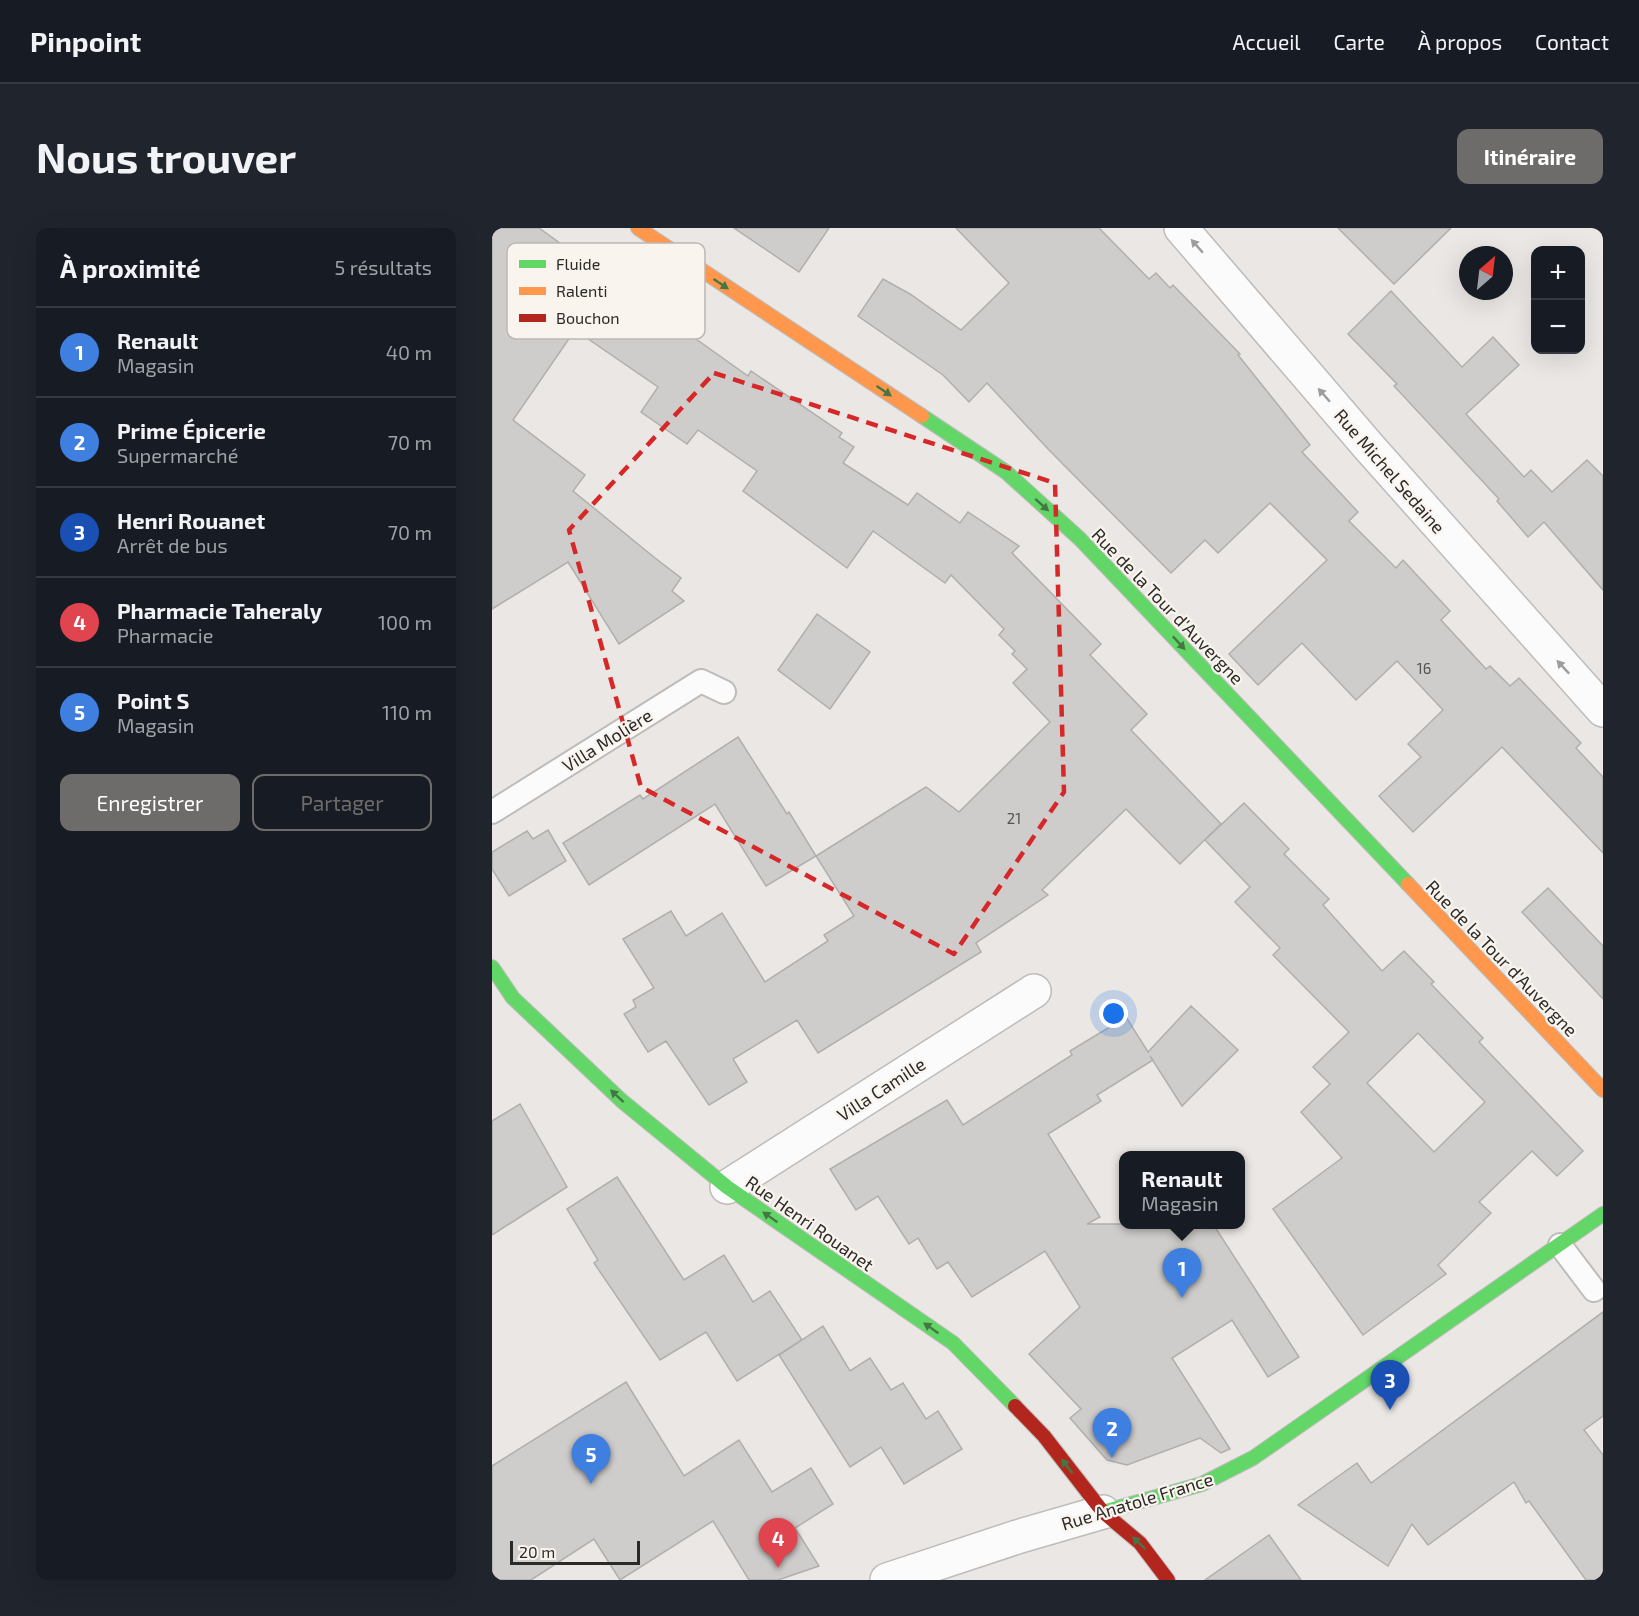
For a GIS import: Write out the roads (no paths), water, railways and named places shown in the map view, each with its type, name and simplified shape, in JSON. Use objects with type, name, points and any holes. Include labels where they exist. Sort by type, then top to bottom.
[{"type":"street","name":"Rue de la Tour d'Auvergne","points":[[638,228],[661,243]]},
{"type":"street","name":"Rue Michel Sedaine","points":[[1181,228],[1369,447],[1603,710]]},
{"type":"street","name":"Rue de la Tour d'Auvergne","points":[[705,272],[1006,472],[1080,539],[1603,1090]]},
{"type":"street","name":"Rue Henri Rouanet","points":[[492,967],[513,998],[622,1101],[727,1187],[953,1343],[1044,1436],[1103,1512],[1140,1543],[1168,1580]]},
{"type":"street","name":"Villa Camille","points":[[727,1187],[1034,991]]},
{"type":"street","name":"Rue Anatole France","points":[[886,1580],[1017,1537],[1202,1484],[1253,1458],[1603,1214]]},
{"type":"lane","name":"Villa Molière","points":[[492,812],[701,681],[724,692]]},
{"type":"lane","points":[[1560,1245],[1594,1290]]},
{"type":"place","name":"Renault","points":[[1182,1298]]},
{"type":"place","name":"Henri Rouanet","points":[[1390,1410]]},
{"type":"place","name":"Prime Épicerie","points":[[1112,1458]]},
{"type":"place","name":"Point S","points":[[591,1484]]},
{"type":"place","name":"Pharmacie Taheraly","points":[[778,1568]]}]
